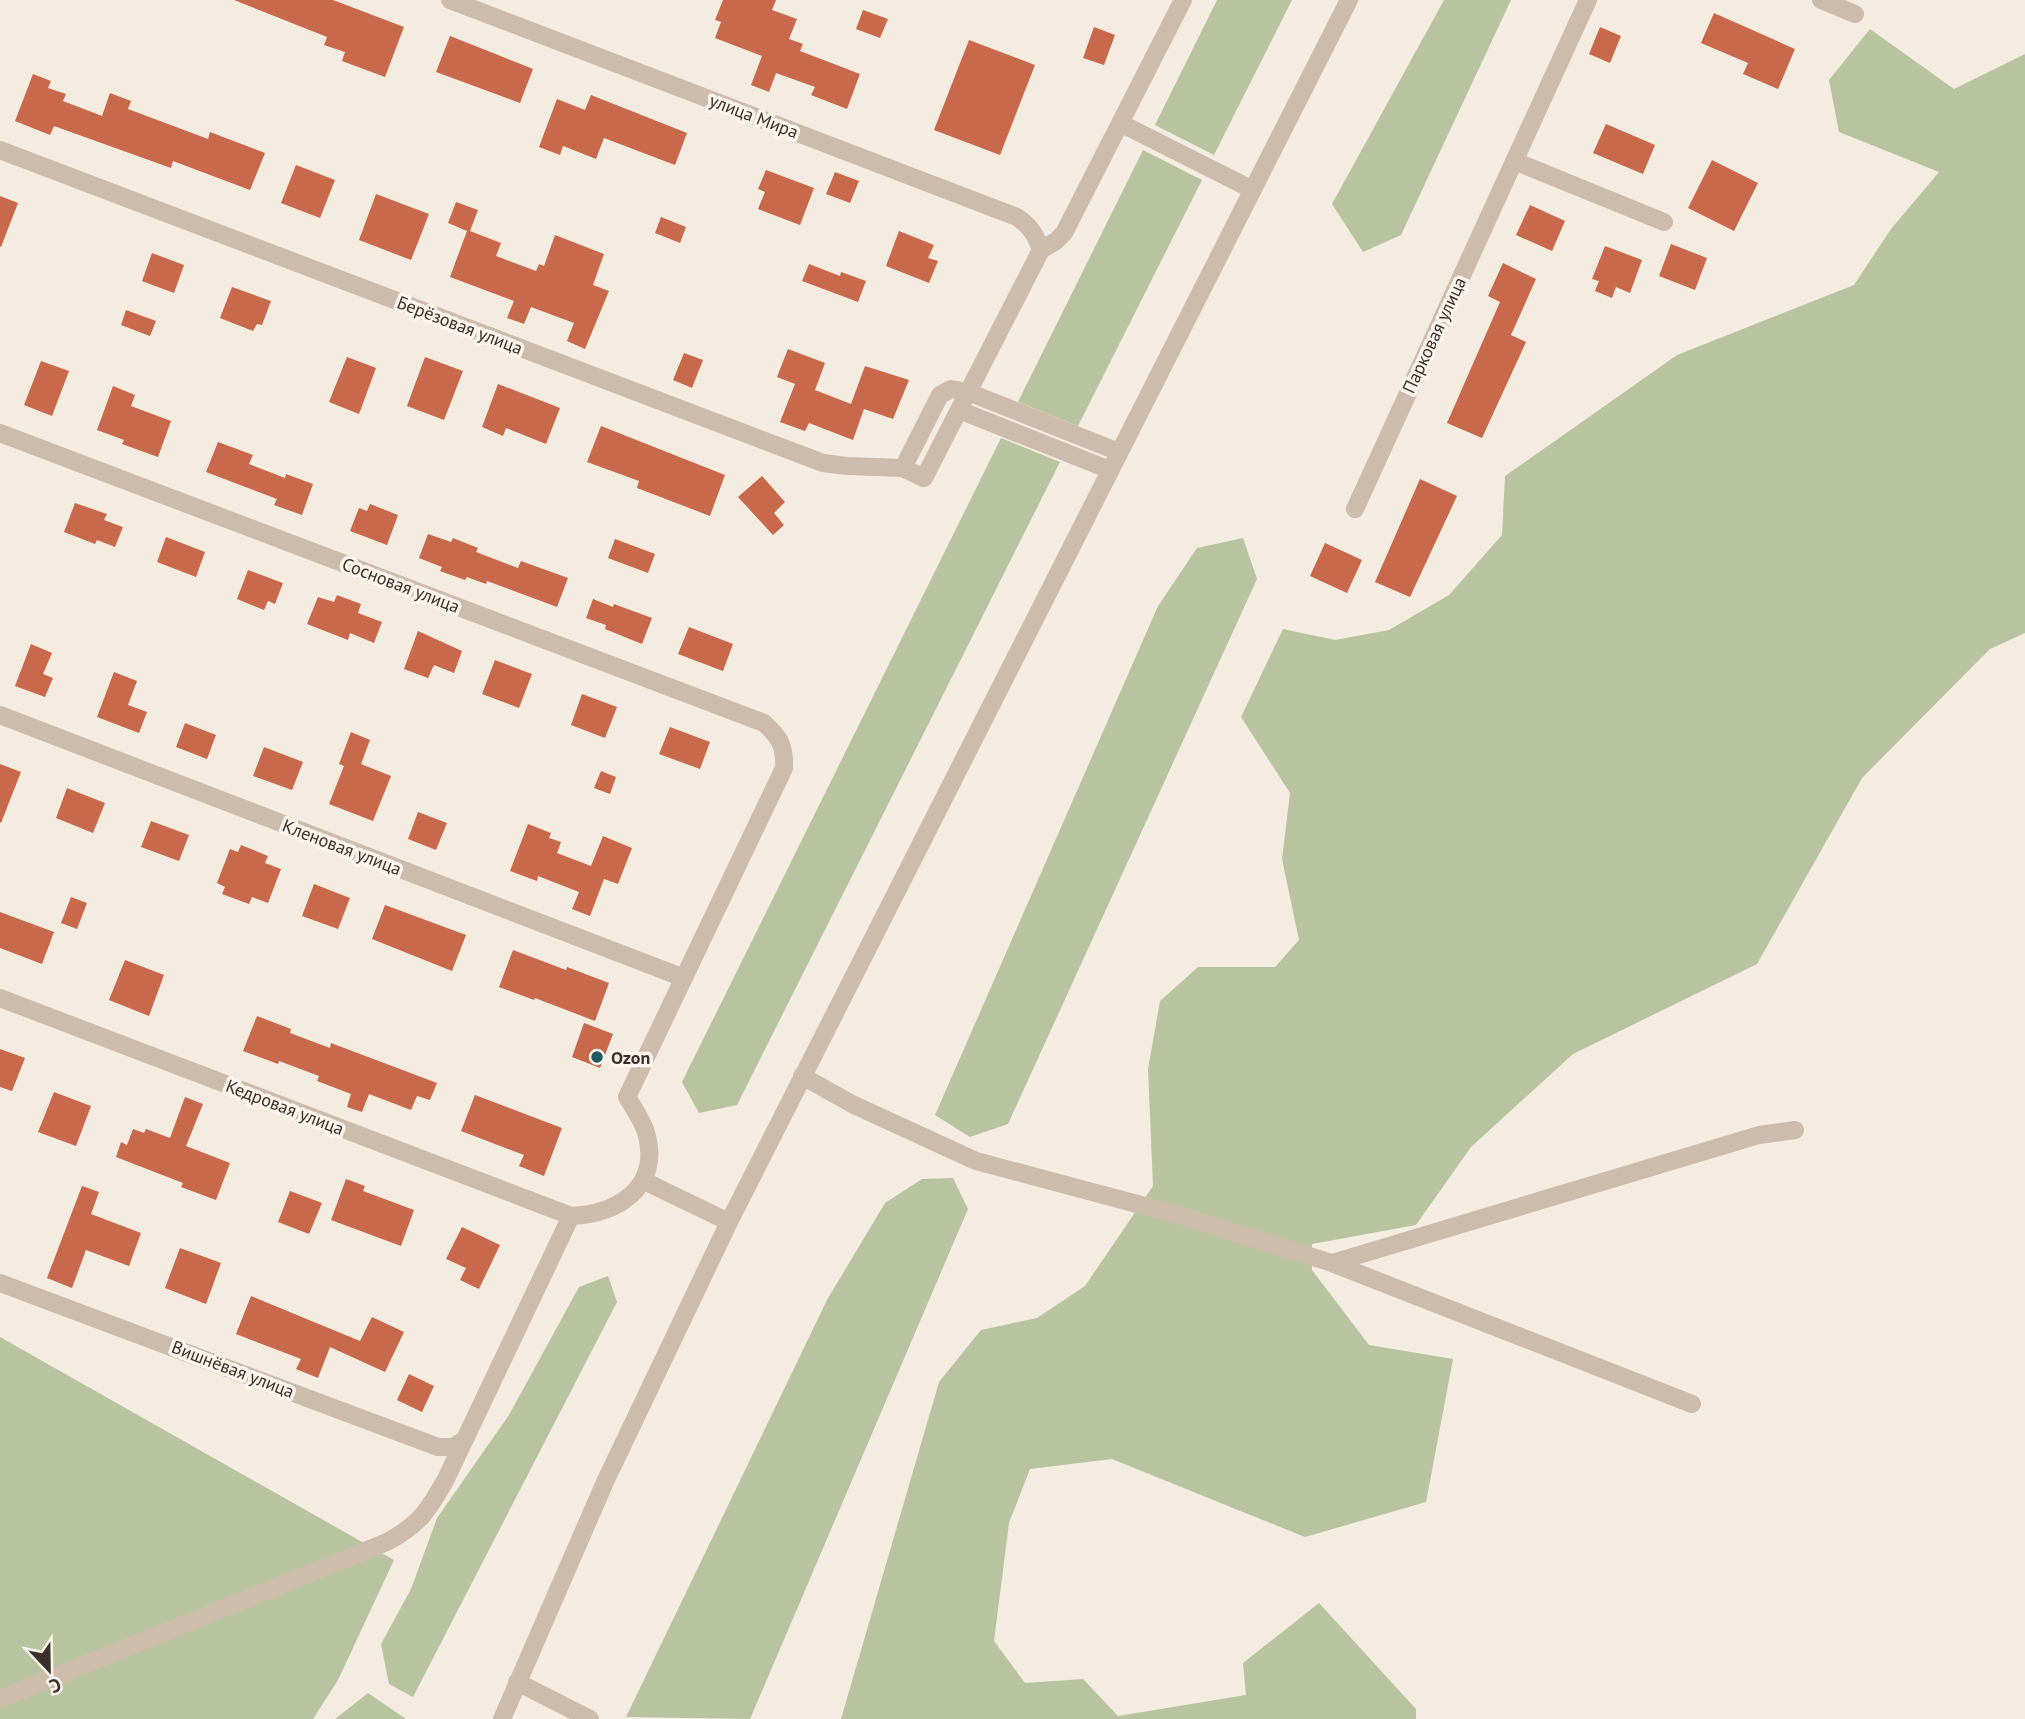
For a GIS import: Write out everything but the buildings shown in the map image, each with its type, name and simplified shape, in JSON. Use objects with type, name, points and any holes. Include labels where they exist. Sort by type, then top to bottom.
[{"type":"street","name":"улица Мира","points":[[450,0],[1017,217],[1036,235],[1041,250]]},
{"type":"street","points":[[1110,470],[959,410],[1041,250],[1056,242],[1064,233],[1183,0]]},
{"type":"street","points":[[502,1719],[605,1482],[730,1222],[1349,0]]},
{"type":"street","name":"Парковая улица","points":[[1355,509],[1588,0]]},
{"type":"street","points":[[1821,0],[1855,14]]},
{"type":"street","points":[[1120,123],[1253,190]]},
{"type":"street","name":"Берёзовая улица","points":[[0,150],[823,463],[903,468],[924,478],[959,410]]},
{"type":"street","points":[[1514,161],[1664,222]]},
{"type":"street","points":[[903,468],[940,395],[951,389],[968,392],[1119,452]]},
{"type":"street","name":"Сосновая улица","points":[[0,433],[764,723],[775,732],[783,744],[783,768],[684,978]]},
{"type":"street","name":"Кленовая улица","points":[[0,715],[684,978]]},
{"type":"street","points":[[0,1699],[387,1542],[410,1530],[428,1510],[464,1440],[571,1216],[603,1211],[625,1200],[645,1181],[650,1154],[646,1133],[627,1097],[684,978]]},
{"type":"street","name":"Кедровая улица","points":[[0,998],[571,1216]]},
{"type":"street","points":[[802,1076],[853,1105],[976,1161],[1182,1216],[1332,1263],[1692,1404]]},
{"type":"street","points":[[1332,1263],[1759,1135],[1795,1130]]},
{"type":"street","points":[[645,1181],[730,1222]]},
{"type":"street","name":"Вишнёвая улица","points":[[0,1283],[438,1447],[453,1447],[464,1440]]},
{"type":"street","points":[[517,1682],[590,1719]]},
{"type":"green space","points":[[1217,0],[1292,0],[1214,155],[1155,125]]},
{"type":"green space","points":[[1444,0],[1511,0],[1401,235],[1363,252],[1332,204]]},
{"type":"green space","points":[[1870,29],[1954,89],[2025,54],[2025,633],[1990,649],[1862,778],[1757,964],[1573,1054],[1471,1147],[1416,1225],[1312,1244],[1312,1270],[1369,1345],[1453,1359],[1426,1502],[1305,1537],[1112,1459],[1030,1469],[1009,1523],[994,1641],[1025,1683],[1083,1679],[1118,1716],[1246,1695],[1243,1663],[1319,1603],[1416,1709],[1416,1719],[841,1719],[939,1382],[981,1330],[1037,1318],[1085,1286],[1153,1186],[1148,1069],[1160,1001],[1198,967],[1275,967],[1299,940],[1282,859],[1290,793],[1241,717],[1283,629],[1335,640],[1389,630],[1449,595],[1502,535],[1505,476],[1677,355],[1854,285],[1891,229],[1939,172],[1839,132],[1829,80]]},
{"type":"green space","points":[[1143,150],[1202,180],[1078,426],[1018,402]]},
{"type":"green space","points":[[1001,438],[1060,462],[737,1105],[699,1113],[682,1082]]},
{"type":"green space","points":[[1243,538],[1257,579],[1008,1124],[970,1137],[935,1115],[1158,606],[1197,548]]},
{"type":"green space","points":[[953,1178],[968,1209],[750,1719],[626,1717],[827,1300],[885,1203],[922,1179]]},
{"type":"green space","points":[[608,1276],[617,1302],[413,1697],[389,1684],[381,1644],[411,1589],[437,1518],[509,1415],[579,1287]]},
{"type":"green space","points":[[0,1337],[394,1560],[338,1680],[313,1719],[0,1719]]},
{"type":"green space","points":[[368,1693],[406,1719],[335,1719]]},
{"type":"place","name":"Ozon","points":[[597,1057]]}]
